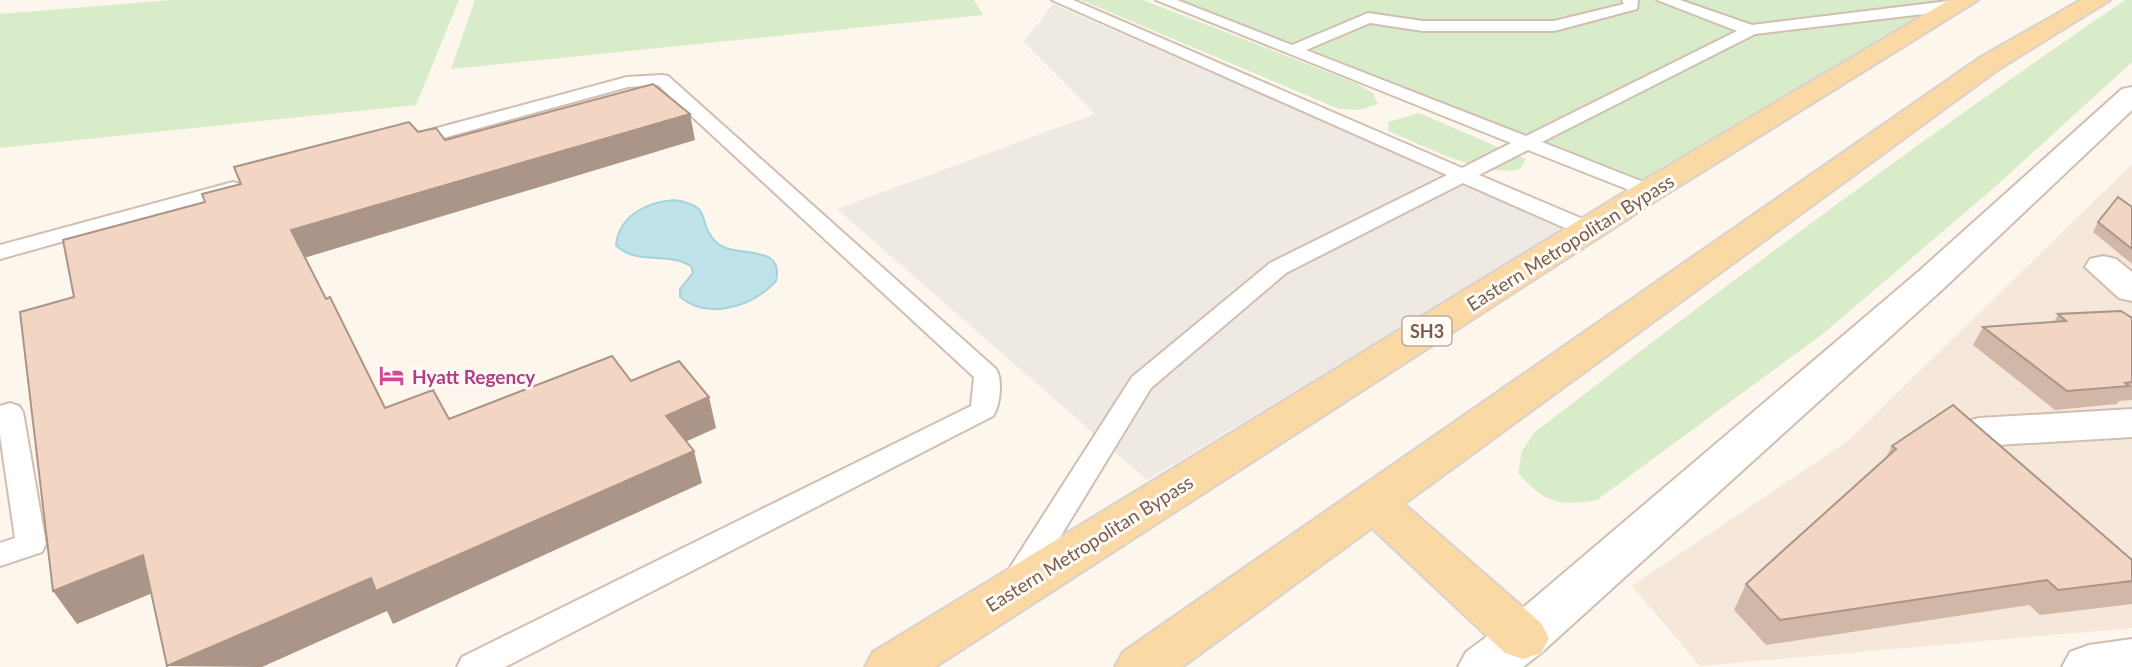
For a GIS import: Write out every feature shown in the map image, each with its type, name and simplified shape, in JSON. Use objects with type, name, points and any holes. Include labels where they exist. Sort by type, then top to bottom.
[{"type":"main road","points":[[1142,667],[1990,63],[2098,0]]},
{"type":"main road","name":"Eastern Metropolitan Bypass","points":[[892,667],[1650,191],[1962,3]]},
{"type":"main road","points":[[1372,502],[1523,638]]},
{"type":"street","points":[[1485,667],[1523,638],[1931,280],[2132,95]]},
{"type":"street","points":[[2103,267],[2132,290]]},
{"type":"street","points":[[1979,432],[2132,423]]},
{"type":"street","points":[[2089,667],[2132,662]]},
{"type":"lane","points":[[1060,0],[1589,230]]},
{"type":"lane","points":[[1164,0],[1650,191]]},
{"type":"lane","points":[[1293,50],[1368,18],[1423,26],[1554,26],[1632,6],[1630,0]]},
{"type":"lane","points":[[1665,0],[1751,30]]},
{"type":"lane","points":[[1010,593],[1141,383],[1278,268],[1751,30],[1962,3]]},
{"type":"lane","points":[[387,147],[627,82],[662,80],[987,375],[985,410],[474,667]]},
{"type":"lane","points":[[0,252],[254,183]]},
{"type":"lane","points":[[0,415],[10,412],[31,544],[0,555]]},
{"type":"shaded area","points":[[1053,4],[1567,227],[1147,480],[837,209],[1095,114],[1024,42]]},
{"type":"shaded area","points":[[2132,164],[2132,628],[1700,666],[1632,586],[1849,440]]},
{"type":"green space","points":[[172,0],[459,0],[416,105],[0,148],[0,14]]},
{"type":"green space","points":[[475,0],[974,0],[983,15],[451,69]]},
{"type":"green space","points":[[1081,0],[1143,0],[1356,83],[1373,93],[1378,104],[1360,110],[1339,109]]},
{"type":"green space","points":[[1181,0],[1951,0],[1641,181]]},
{"type":"green space","points":[[2125,0],[2132,0],[2132,62],[1996,186],[1824,333],[1597,500],[1571,503],[1552,500],[1536,490],[1518,473],[1522,451],[1535,432],[1827,212],[1975,104]]},
{"type":"green space","points":[[1419,113],[1526,159],[1520,169],[1489,169],[1454,159],[1388,131],[1388,122]]},
{"type":"water","points":[[674,200],[695,206],[703,216],[711,236],[725,248],[757,253],[773,261],[777,269],[776,281],[743,303],[717,309],[704,308],[680,297],[680,289],[693,273],[691,266],[672,259],[633,255],[616,245],[623,226],[636,212],[654,204]]},
{"type":"building","points":[[653,84],[690,114],[291,230],[326,299],[330,297],[385,408],[433,390],[449,419],[612,356],[631,381],[679,361],[709,397],[666,416],[694,451],[376,591],[371,578],[167,666],[143,555],[53,591],[20,312],[74,297],[63,240],[205,202],[202,194],[241,184],[234,167],[409,122],[418,132],[436,128],[445,140]]},
{"type":"building","points":[[2118,197],[2132,207],[2132,249],[2098,222]]},
{"type":"building","points":[[2121,311],[2132,318],[2132,382],[2125,383],[2129,386],[2067,391],[1983,327],[2066,321],[2058,314]]},
{"type":"building","points":[[1953,405],[2132,560],[2132,581],[2058,590],[2047,580],[1780,620],[1746,584],[1896,449],[1892,446]]},
{"type":"place","name":"Hyatt Regency","points":[[392,376]]}]
